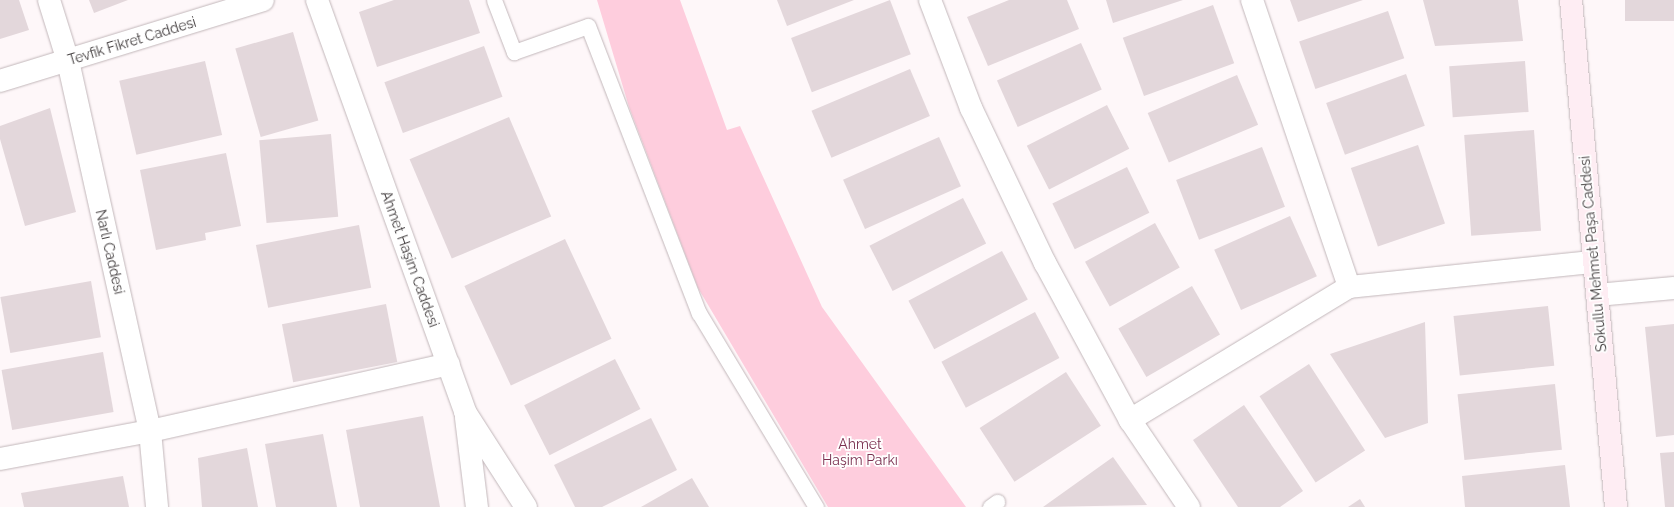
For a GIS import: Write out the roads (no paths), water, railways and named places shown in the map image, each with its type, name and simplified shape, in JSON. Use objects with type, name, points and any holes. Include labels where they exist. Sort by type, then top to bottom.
[{"type":"main road","name":"Sokullu Mehmet Paşa Caddesi","points":[[1571,0],[1616,507]]},
{"type":"street","name":"Narlı Caddesi","points":[[49,0],[68,61],[150,431],[157,507]]},
{"type":"street","name":"Tevfik Fikret Caddesi","points":[[0,81],[263,0]]},
{"type":"street","name":"Ahmet Haşim Caddesi","points":[[316,0],[449,364],[465,412],[526,507]]},
{"type":"street","points":[[930,0],[981,129],[1045,263],[1130,420],[1189,507]]},
{"type":"street","points":[[1252,0],[1349,287]]},
{"type":"street","points":[[1130,420],[1349,287],[1594,262]]},
{"type":"street","points":[[1597,295],[1674,288]]},
{"type":"street","points":[[0,459],[150,431],[449,364]]},
{"type":"street","points":[[465,412],[477,507]]},
{"type":"lane","points":[[494,0],[514,52],[588,26],[699,313],[816,507]]},
{"type":"park label","name":"Ahmet Haşim Parkı","points":[[860,452]]}]
